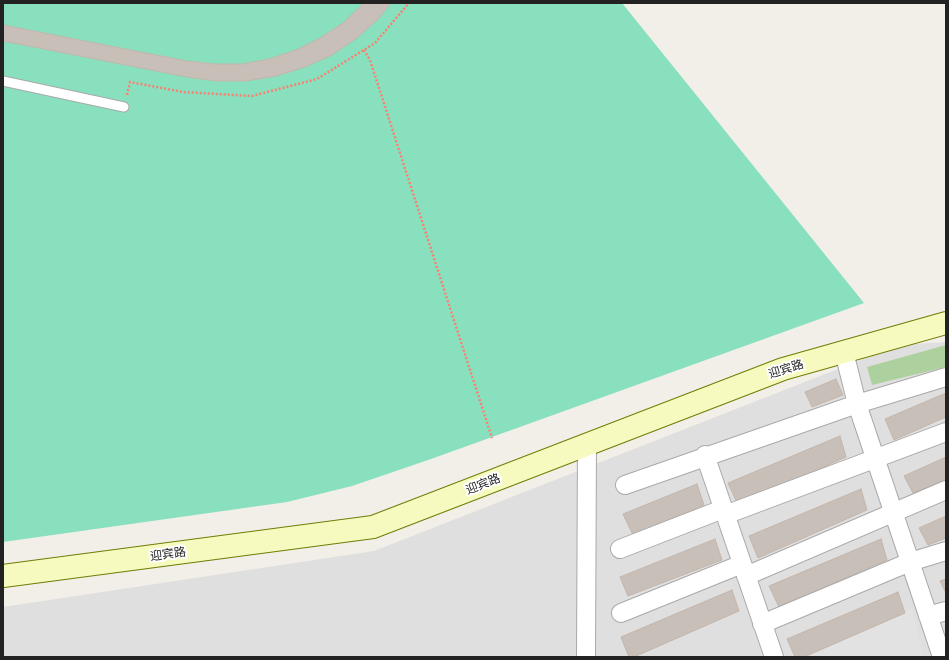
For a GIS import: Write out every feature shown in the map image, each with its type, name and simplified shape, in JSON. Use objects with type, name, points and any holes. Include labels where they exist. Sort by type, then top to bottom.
[{"type":"street","name":"迎宾路","points":[[3,576],[373,527],[783,369],[946,323]]},
{"type":"street","points":[[844,352],[857,404],[942,657]]},
{"type":"street","points":[[625,485],[705,455],[857,404],[946,378]]},
{"type":"street","points":[[620,549],[946,432]]},
{"type":"street","points":[[586,657],[587,444]]},
{"type":"street","points":[[705,455],[774,657]]},
{"type":"street","points":[[621,613],[744,570],[946,490]]},
{"type":"street","points":[[762,624],[910,562],[946,551]]},
{"type":"street","points":[[928,616],[946,611]]},
{"type":"lane","points":[[3,81],[124,107]]},
{"type":"path","points":[[130,82],[183,92],[252,96],[318,79],[375,43],[409,3]]},
{"type":"path","points":[[364,50],[370,60],[492,438]]},
{"type":"shaded area","points":[[946,342],[946,657],[3,657],[3,607],[374,551],[899,345]]},
{"type":"shaded area","points":[[913,608],[923,657],[804,657]]},
{"type":"green space","points":[[3,3],[622,3],[864,303],[352,486],[287,502],[3,542]]},
{"type":"green space","points":[[946,345],[946,367],[872,385],[867,367]]},
{"type":"building","points":[[364,3],[391,3],[379,18],[357,38],[332,55],[305,67],[276,76],[246,81],[216,81],[187,77],[3,41],[3,25],[187,61],[214,64],[242,64],[269,59],[296,50],[320,38],[343,23]]},
{"type":"building","points":[[836,379],[843,395],[812,407],[805,392]]},
{"type":"building","points":[[946,393],[946,417],[894,440],[885,419]]},
{"type":"building","points":[[840,436],[846,457],[738,505],[728,483]]},
{"type":"building","points":[[946,457],[946,480],[913,493],[904,476]]},
{"type":"building","points":[[697,484],[704,505],[633,535],[623,514]]},
{"type":"building","points":[[861,489],[867,510],[758,558],[749,536]]},
{"type":"building","points":[[946,516],[946,538],[928,545],[919,528]]},
{"type":"building","points":[[715,539],[722,560],[628,596],[620,577]]},
{"type":"building","points":[[881,539],[887,560],[779,607],[769,586]]},
{"type":"building","points":[[946,579],[946,593],[940,581]]},
{"type":"building","points":[[732,590],[739,611],[634,657],[629,657],[621,637]]},
{"type":"building","points":[[898,592],[905,613],[804,657],[795,657],[787,639]]}]
